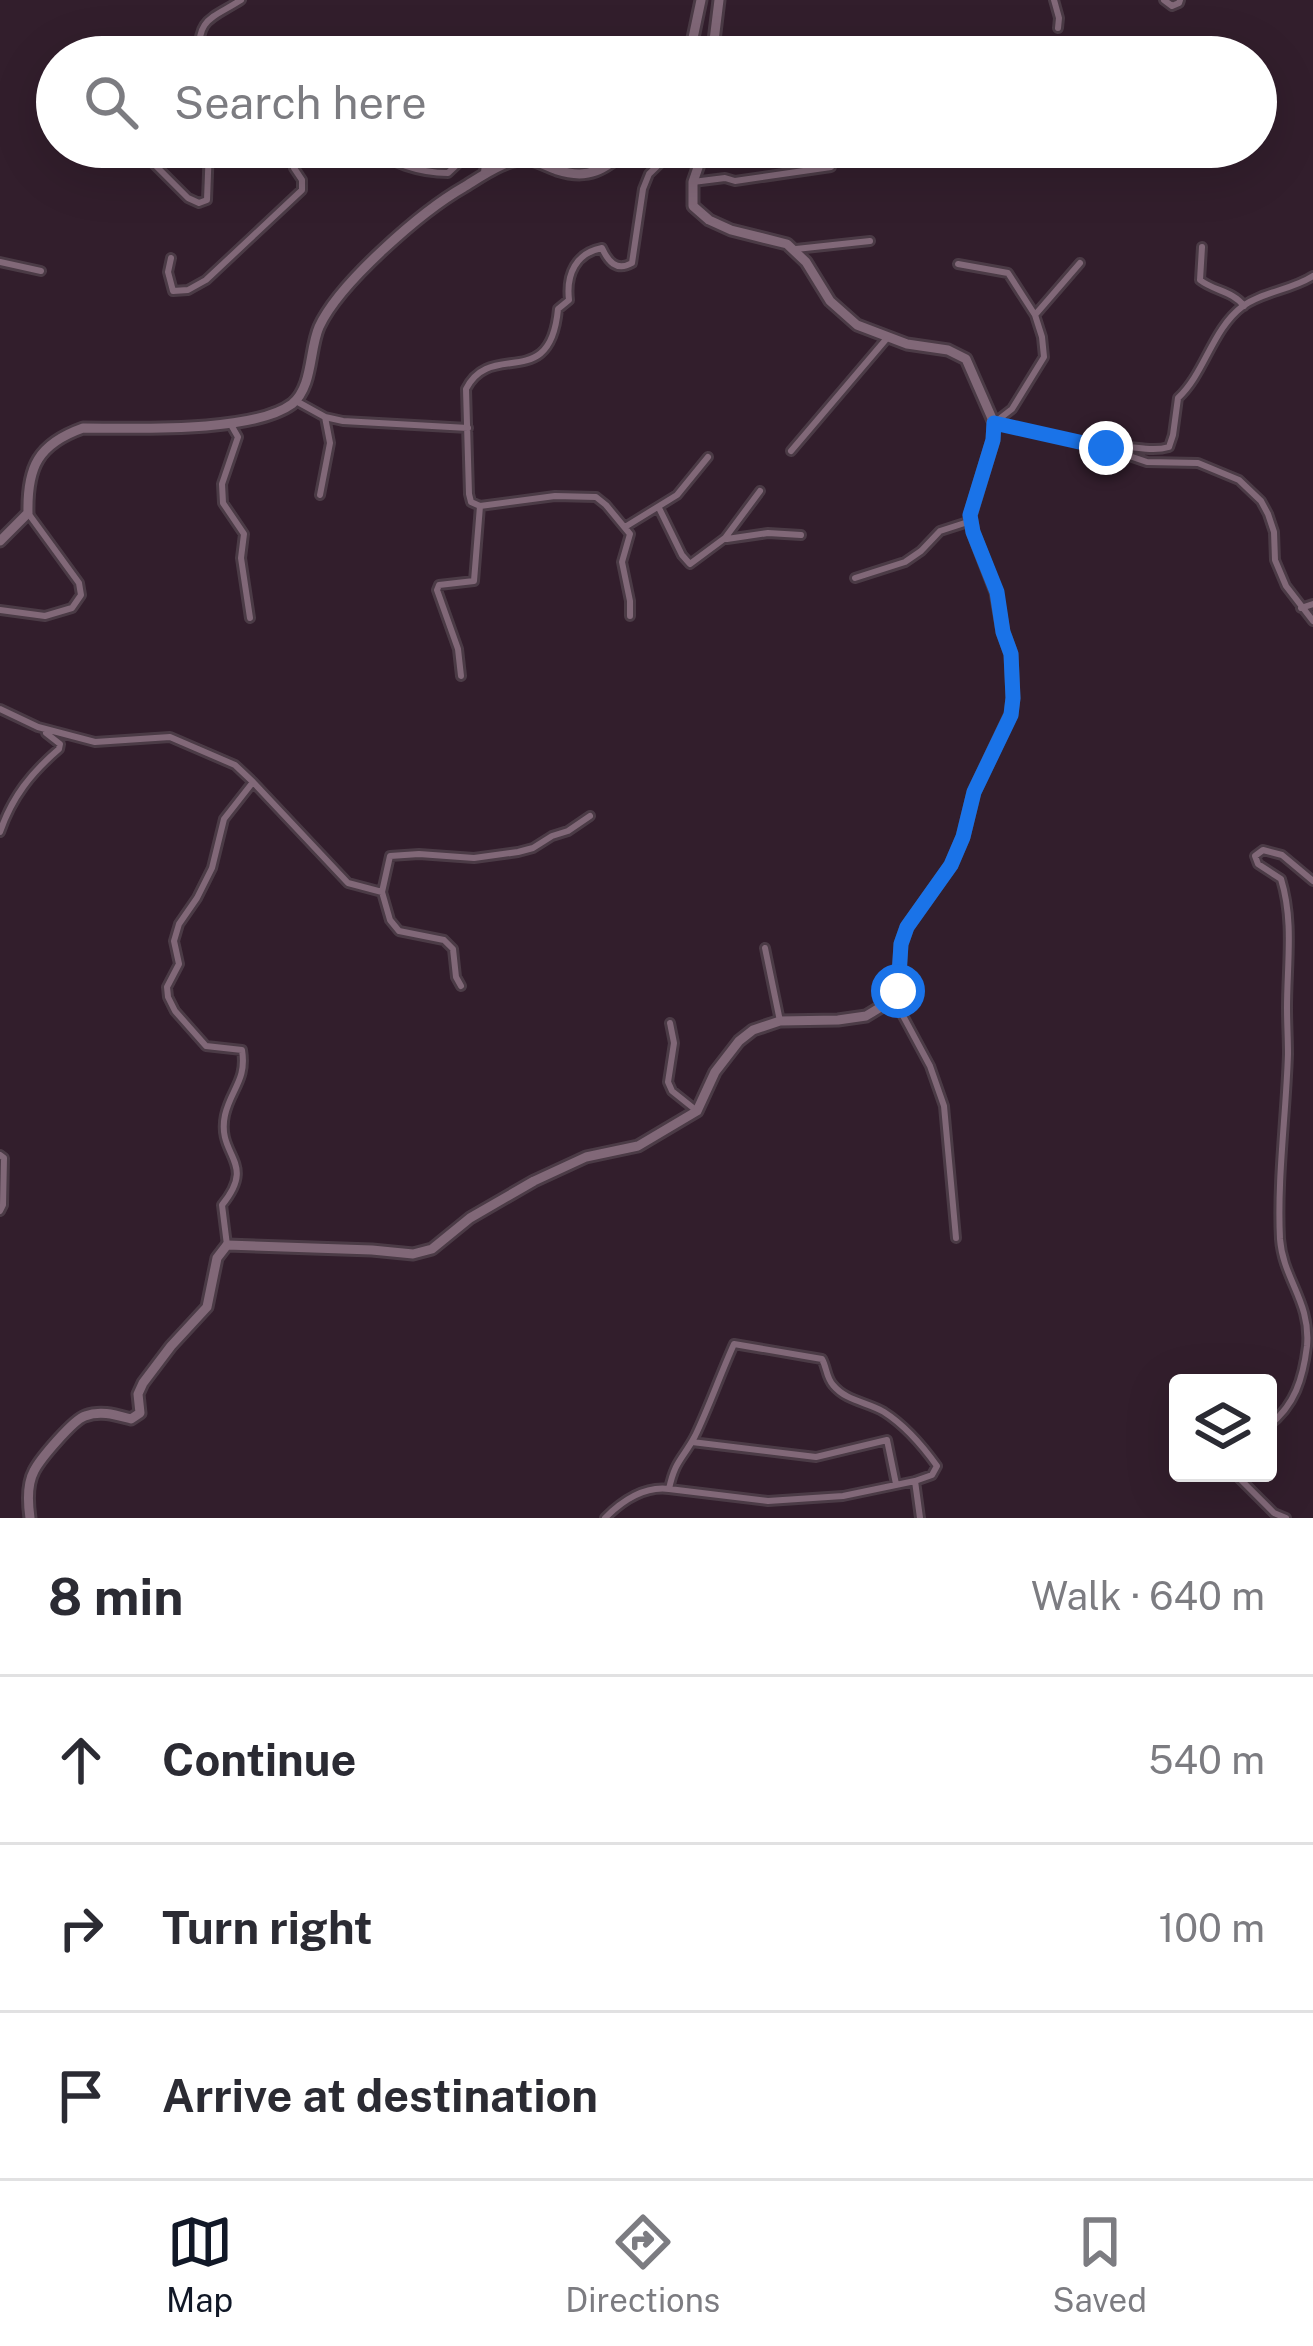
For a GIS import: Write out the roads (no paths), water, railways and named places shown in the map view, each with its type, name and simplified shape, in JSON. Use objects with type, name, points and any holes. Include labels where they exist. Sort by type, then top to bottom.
[{"type":"street","points":[[198,36],[203,25],[241,0]]},
{"type":"street","points":[[693,36],[700,0]]},
{"type":"street","points":[[715,36],[719,0]]},
{"type":"street","points":[[1054,0],[1058,28]]},
{"type":"street","points":[[1164,0],[1172,5],[1180,0]]},
{"type":"street","points":[[158,168],[199,203],[207,200],[208,168]]},
{"type":"street","points":[[171,258],[172,291],[188,290],[218,269],[302,190],[294,168]]},
{"type":"street","points":[[410,168],[424,173],[453,168]]},
{"type":"street","points":[[484,175],[485,168]]},
{"type":"street","points":[[0,610],[45,616],[72,608],[81,596],[80,584],[28,513],[31,469],[40,454],[83,428],[230,423],[265,418],[296,401],[319,327],[345,290],[436,203],[496,168]]},
{"type":"street","points":[[552,168],[574,176],[604,168]]},
{"type":"street","points":[[630,616],[622,562],[630,534],[596,497],[555,496],[481,506],[471,502],[466,389],[476,375],[546,351],[558,310],[569,300],[570,272],[596,247],[617,266],[632,263],[643,189],[655,168]]},
{"type":"street","points":[[227,1245],[412,1254],[432,1249],[470,1218],[534,1181],[586,1157],[638,1146],[697,1111],[715,1072],[753,1030],[780,1021],[866,1016],[894,999],[898,991],[907,927],[951,865],[979,780],[1011,715],[1011,654],[997,592],[970,515],[994,423],[966,359],[857,325],[830,301],[806,262],[787,244],[709,220],[693,206],[698,168]]},
{"type":"street","points":[[693,182],[824,168]]},
{"type":"street","points":[[793,249],[870,242]]},
{"type":"street","points":[[1202,247],[1200,280],[1237,297],[1244,306]]},
{"type":"street","points":[[0,262],[41,271]]},
{"type":"street","points":[[1035,315],[1080,263]]},
{"type":"street","points":[[958,264],[1007,273],[1035,315],[1042,338],[1044,357],[1012,409],[994,423]]},
{"type":"street","points":[[1106,448],[1157,450],[1169,446],[1178,398],[1190,387],[1229,321],[1244,306],[1313,276]]},
{"type":"street","points":[[791,451],[888,337]]},
{"type":"street","points":[[296,401],[343,421],[469,428]]},
{"type":"street","points":[[320,496],[329,443],[326,417]]},
{"type":"street","points":[[230,423],[238,437],[222,484],[223,503],[244,534],[241,558],[250,618]]},
{"type":"street","points":[[994,423],[1147,462],[1198,463],[1239,480],[1268,514],[1275,560],[1286,586],[1313,621]]},
{"type":"street","points":[[626,527],[676,495],[708,457]]},
{"type":"street","points":[[659,508],[687,563],[725,538],[760,491]]},
{"type":"street","points":[[461,676],[458,649],[437,590],[439,585],[474,581],[481,506]]},
{"type":"street","points":[[0,541],[28,513]]},
{"type":"street","points":[[855,578],[905,562],[940,531],[971,521]]},
{"type":"street","points":[[725,538],[801,535]]},
{"type":"street","points":[[1301,608],[1313,604]]},
{"type":"street","points":[[0,709],[38,727],[95,742],[170,737],[236,765],[348,883],[382,892]]},
{"type":"street","points":[[0,832],[8,806],[59,749],[60,744],[38,727]]},
{"type":"street","points":[[30,1518],[32,1473],[71,1423],[88,1414],[131,1418],[140,1413],[142,1383],[207,1307],[217,1258],[227,1245],[222,1205],[237,1185],[238,1173],[234,1155],[225,1144],[225,1114],[245,1067],[242,1050],[206,1046],[175,1010],[167,987],[179,964],[174,940],[178,924],[212,868],[224,819],[253,782]]},
{"type":"street","points":[[461,986],[453,949],[443,940],[399,931],[390,920],[382,892],[390,856],[474,858],[518,852],[590,817]]},
{"type":"street","points":[[1277,1419],[1300,1386],[1307,1313],[1280,1244],[1289,912],[1281,879],[1258,865],[1256,856],[1263,850],[1282,855],[1313,881]]},
{"type":"street","points":[[765,948],[780,1021]]},
{"type":"street","points":[[894,999],[931,1066],[944,1106],[956,1238]]},
{"type":"street","points":[[670,1023],[674,1043],[668,1082],[697,1111]]},
{"type":"street","points":[[0,1155],[5,1168],[0,1211]]},
{"type":"street","points":[[605,1518],[614,1508],[654,1487],[669,1489],[768,1501],[843,1496],[915,1481],[932,1475],[937,1466],[920,1442],[881,1410],[836,1389],[822,1359],[734,1344],[692,1442],[673,1470],[669,1489]]},
{"type":"street","points":[[692,1442],[815,1457],[887,1440],[896,1485]]},
{"type":"street","points":[[915,1481],[920,1518]]},
{"type":"street","points":[[1243,1482],[1274,1513],[1286,1518]]}]
